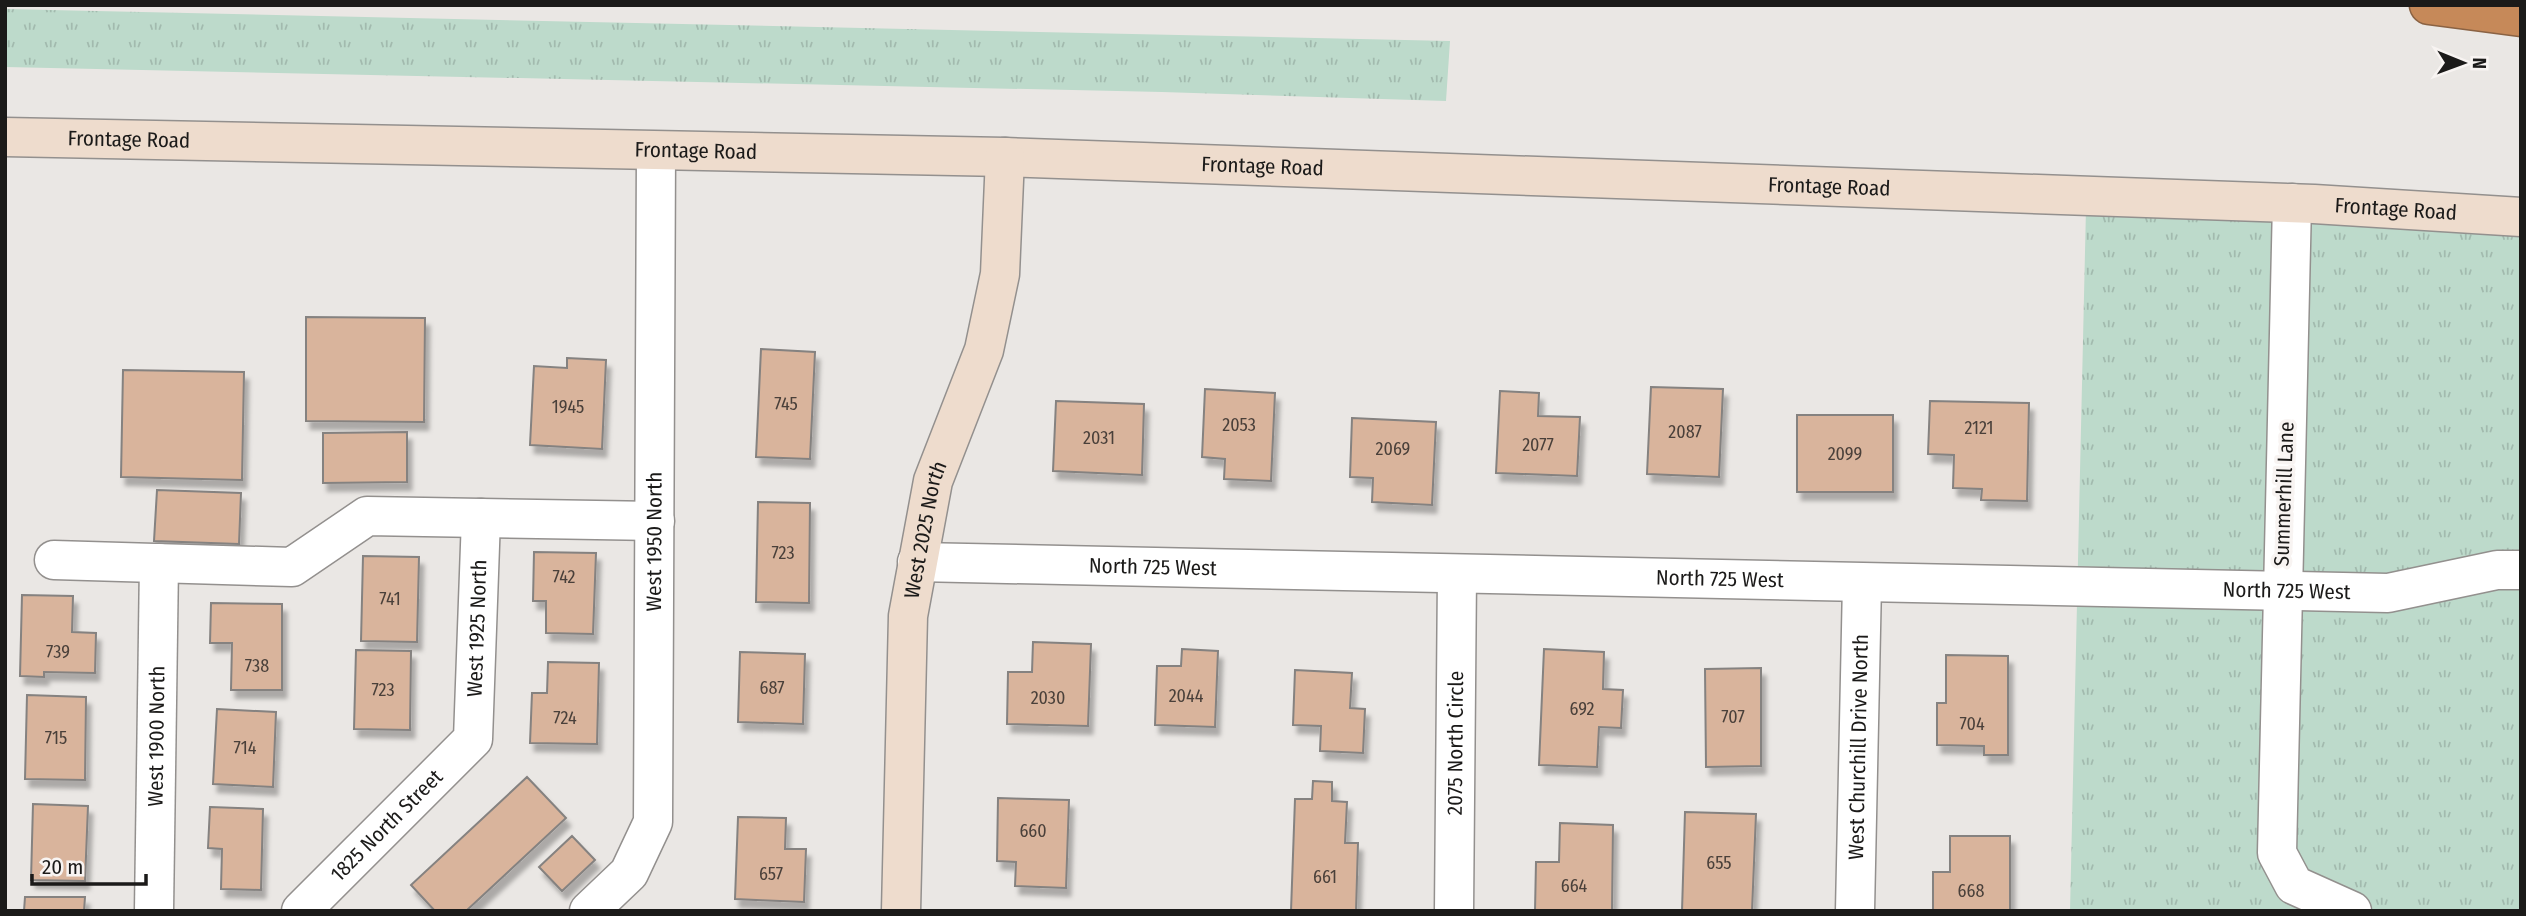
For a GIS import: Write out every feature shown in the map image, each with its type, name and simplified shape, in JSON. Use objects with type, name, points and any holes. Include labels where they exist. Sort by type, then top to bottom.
[{"type":"highway","points":[[2429,5],[2521,17]]},
{"type":"street","name":"Frontage Road","points":[[5,137],[1004,158],[2292,203],[2521,217]]},
{"type":"street","name":"West 1950 North","points":[[589,911],[629,873],[653,822],[656,151]]},
{"type":"street","name":"West 2025 North","points":[[901,911],[908,616],[933,481],[984,351],[1000,274],[1004,158]]},
{"type":"street","name":"Summerhill Lane","points":[[2292,203],[2277,853],[2294,886],[2352,911]]},
{"type":"street","points":[[54,560],[292,567],[367,516],[655,521]]},
{"type":"street","name":"West 1925 North","points":[[473,739],[481,518]]},
{"type":"street","name":"North 725 West","points":[[917,562],[2388,593],[2497,570],[2521,570]]},
{"type":"street","name":"West 1900 North","points":[[154,911],[159,563]]},
{"type":"street","name":"2075 North Circle","points":[[1454,911],[1457,574]]},
{"type":"street","name":"West Churchill Drive North","points":[[1855,911],[1862,583]]},
{"type":"street","name":"1825 North Street","points":[[301,911],[473,739]]},
{"type":"green space","points":[[5,9],[1450,41],[1446,101],[1162,92],[5,67]]},
{"type":"green space","points":[[2086,208],[2521,220],[2521,911],[2070,911]]},
{"type":"building","points":[[306,317],[425,318],[424,422],[306,421]]},
{"type":"building","points":[[761,349],[815,352],[810,459],[756,457]]},
{"type":"building","points":[[567,358],[606,360],[602,449],[530,445],[534,366],[567,368]]},
{"type":"building","points":[[123,370],[244,372],[242,480],[121,477]]},
{"type":"building","points":[[1651,387],[1723,389],[1719,477],[1647,474]]},
{"type":"building","points":[[1205,389],[1275,393],[1271,481],[1224,479],[1225,459],[1202,457]]},
{"type":"building","points":[[1500,391],[1539,393],[1538,416],[1580,417],[1577,476],[1496,473]]},
{"type":"building","points":[[1056,401],[1144,404],[1142,475],[1053,471]]},
{"type":"building","points":[[1930,401],[2029,403],[2027,501],[1981,500],[1982,489],[1953,488],[1954,455],[1928,454]]},
{"type":"building","points":[[1797,415],[1893,415],[1893,492],[1797,492]]},
{"type":"building","points":[[1352,418],[1436,422],[1432,505],[1372,502],[1373,478],[1350,477]]},
{"type":"building","points":[[407,432],[407,482],[323,483],[323,433]]},
{"type":"building","points":[[157,490],[241,493],[239,544],[154,541]]},
{"type":"building","points":[[758,502],[810,503],[809,603],[756,602]]},
{"type":"building","points":[[534,552],[596,553],[593,634],[546,633],[546,601],[533,601]]},
{"type":"building","points":[[363,556],[419,557],[417,642],[361,641]]},
{"type":"building","points":[[22,595],[73,596],[72,632],[96,633],[95,673],[44,672],[44,677],[20,676]]},
{"type":"building","points":[[211,603],[282,604],[282,690],[231,690],[232,643],[210,643]]},
{"type":"building","points":[[1033,642],[1091,644],[1088,726],[1007,724],[1008,672],[1032,672]]},
{"type":"building","points":[[1182,649],[1218,651],[1215,727],[1155,725],[1157,666],[1181,666]]},
{"type":"building","points":[[1544,649],[1604,652],[1603,689],[1623,690],[1621,728],[1599,727],[1597,767],[1539,765]]},
{"type":"building","points":[[356,650],[411,651],[410,730],[354,729]]},
{"type":"building","points":[[740,652],[805,654],[803,724],[738,722]]},
{"type":"building","points":[[1946,655],[2008,656],[2008,755],[1984,755],[1984,746],[1937,745],[1937,703],[1946,703]]},
{"type":"building","points":[[548,662],[599,663],[597,744],[530,743],[532,693],[547,693]]},
{"type":"building","points":[[1761,668],[1761,766],[1706,767],[1705,669]]},
{"type":"building","points":[[1295,670],[1352,673],[1350,708],[1365,709],[1363,753],[1320,751],[1321,726],[1293,725]]},
{"type":"building","points":[[27,695],[86,697],[85,780],[25,779]]},
{"type":"building","points":[[217,709],[276,712],[273,787],[213,784]]},
{"type":"building","points":[[527,777],[566,818],[466,911],[435,911],[411,885]]},
{"type":"building","points":[[1313,781],[1332,782],[1332,801],[1347,802],[1345,843],[1358,843],[1356,911],[1291,911],[1295,799],[1312,799]]},
{"type":"building","points":[[998,798],[1069,800],[1066,888],[1015,886],[1016,862],[997,861]]},
{"type":"building","points":[[33,804],[88,806],[85,881],[31,880]]},
{"type":"building","points":[[210,807],[263,809],[261,890],[221,889],[222,849],[208,848]]},
{"type":"building","points":[[1685,812],[1756,814],[1752,911],[1682,911]]},
{"type":"building","points":[[738,817],[786,818],[785,849],[806,849],[804,902],[735,899]]},
{"type":"building","points":[[1560,823],[1613,825],[1612,911],[1535,911],[1536,862],[1559,862]]},
{"type":"building","points":[[572,836],[595,860],[562,891],[539,867]]},
{"type":"building","points":[[1950,836],[2010,836],[2010,911],[1933,911],[1933,872],[1950,872]]},
{"type":"building","points":[[25,897],[85,897],[84,911],[24,911]]}]
